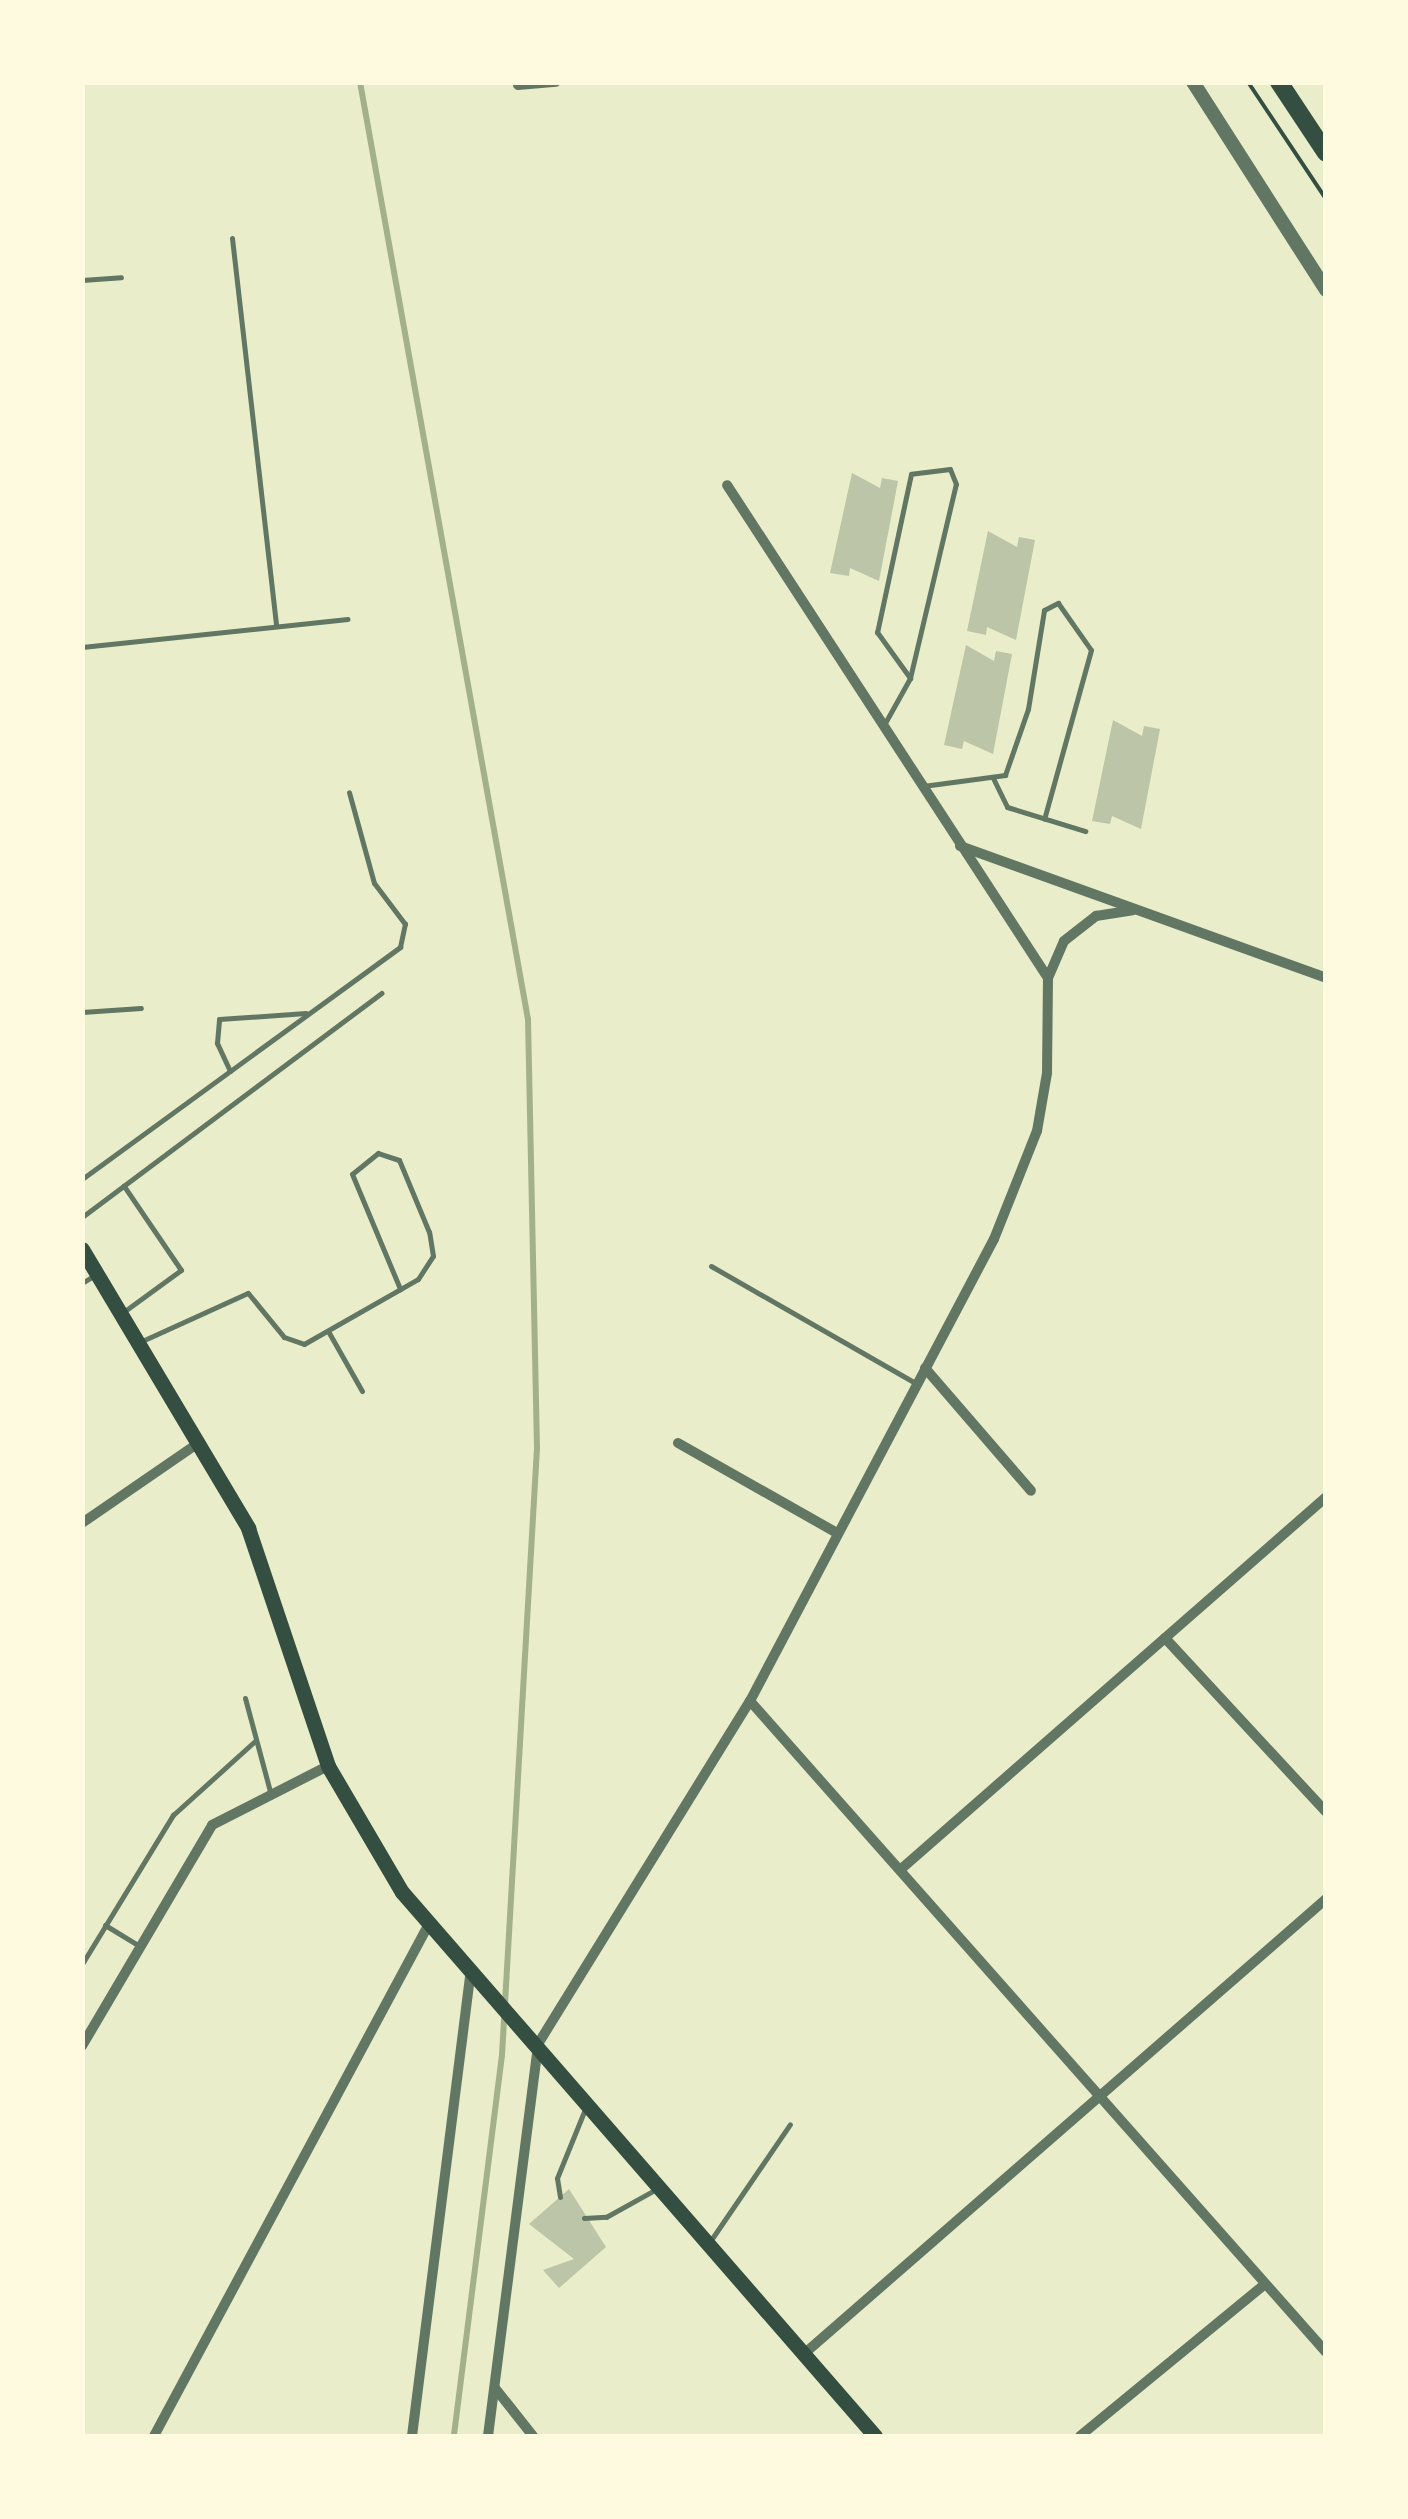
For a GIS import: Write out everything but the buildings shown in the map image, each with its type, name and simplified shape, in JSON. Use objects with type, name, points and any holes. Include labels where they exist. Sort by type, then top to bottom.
[{"type":"highway","points":[[1278,82],[1326,153]]},
{"type":"main road","points":[[82,1249],[201,1442],[266,1573],[328,1766],[402,1892],[495,1993],[876,2436]]},
{"type":"street","points":[[1193,82],[1326,290]]},
{"type":"street","points":[[518,85],[554,83]]},
{"type":"street","points":[[727,486],[1048,978]]},
{"type":"street","points":[[960,846],[1326,978]]},
{"type":"street","points":[[488,2436],[538,2044],[750,1701],[925,1368],[1038,1131],[1048,978],[1064,941],[1096,916],[1136,910]]},
{"type":"street","points":[[925,1368],[1030,1491]]},
{"type":"street","points":[[82,1523],[201,1442]]},
{"type":"street","points":[[678,1443],[837,1533]]},
{"type":"street","points":[[900,1870],[1326,1497]]},
{"type":"street","points":[[1165,1638],[1326,1812]]},
{"type":"street","points":[[750,1701],[1326,2352]]},
{"type":"street","points":[[82,2046],[212,1826],[270,1790],[328,1766]]},
{"type":"street","points":[[804,2353],[1097,2094],[1326,1899]]},
{"type":"street","points":[[154,2436],[430,1922]]},
{"type":"street","points":[[412,2436],[471,1966]]},
{"type":"street","points":[[1080,2436],[1265,2284]]},
{"type":"street","points":[[495,2388],[533,2436]]},
{"type":"lane","points":[[232,238],[276,624]]},
{"type":"lane","points":[[82,280],[121,277]]},
{"type":"lane","points":[[882,726],[910,678],[956,484],[950,470],[911,474],[877,632],[910,678]]},
{"type":"lane","points":[[922,786],[1005,775],[1028,709],[1044,610],[1058,603],[1091,650],[1044,819]]},
{"type":"lane","points":[[82,647],[348,619]]},
{"type":"lane","points":[[993,778],[1008,807],[1085,831]]},
{"type":"lane","points":[[82,1179],[309,1013],[406,935],[366,864],[349,792]]},
{"type":"lane","points":[[82,1217],[381,994]]},
{"type":"lane","points":[[82,1012],[141,1008]]},
{"type":"lane","points":[[230,1070],[219,1019],[309,1013]]},
{"type":"lane","points":[[140,1342],[248,1293],[293,1343],[328,1331],[400,1289],[433,1256],[398,1160],[378,1153],[352,1174],[400,1289]]},
{"type":"lane","points":[[122,1313],[181,1270],[124,1186]]},
{"type":"lane","points":[[711,1266],[915,1383]]},
{"type":"lane","points":[[82,1283],[97,1273]]},
{"type":"lane","points":[[328,1331],[362,1391]]},
{"type":"lane","points":[[245,1698],[270,1790]]},
{"type":"lane","points":[[82,1964],[173,1815],[254,1742]]},
{"type":"lane","points":[[105,1925],[141,1947]]},
{"type":"lane","points":[[560,2197],[558,2178],[588,2102]]},
{"type":"lane","points":[[710,2242],[790,2124]]},
{"type":"lane","points":[[584,2218],[606,2217],[661,2186]]},
{"type":"path","points":[[1248,82],[1326,199]]},
{"type":"waterway","points":[[360,82],[528,1019],[537,1448],[502,2055],[454,2436]]}]
